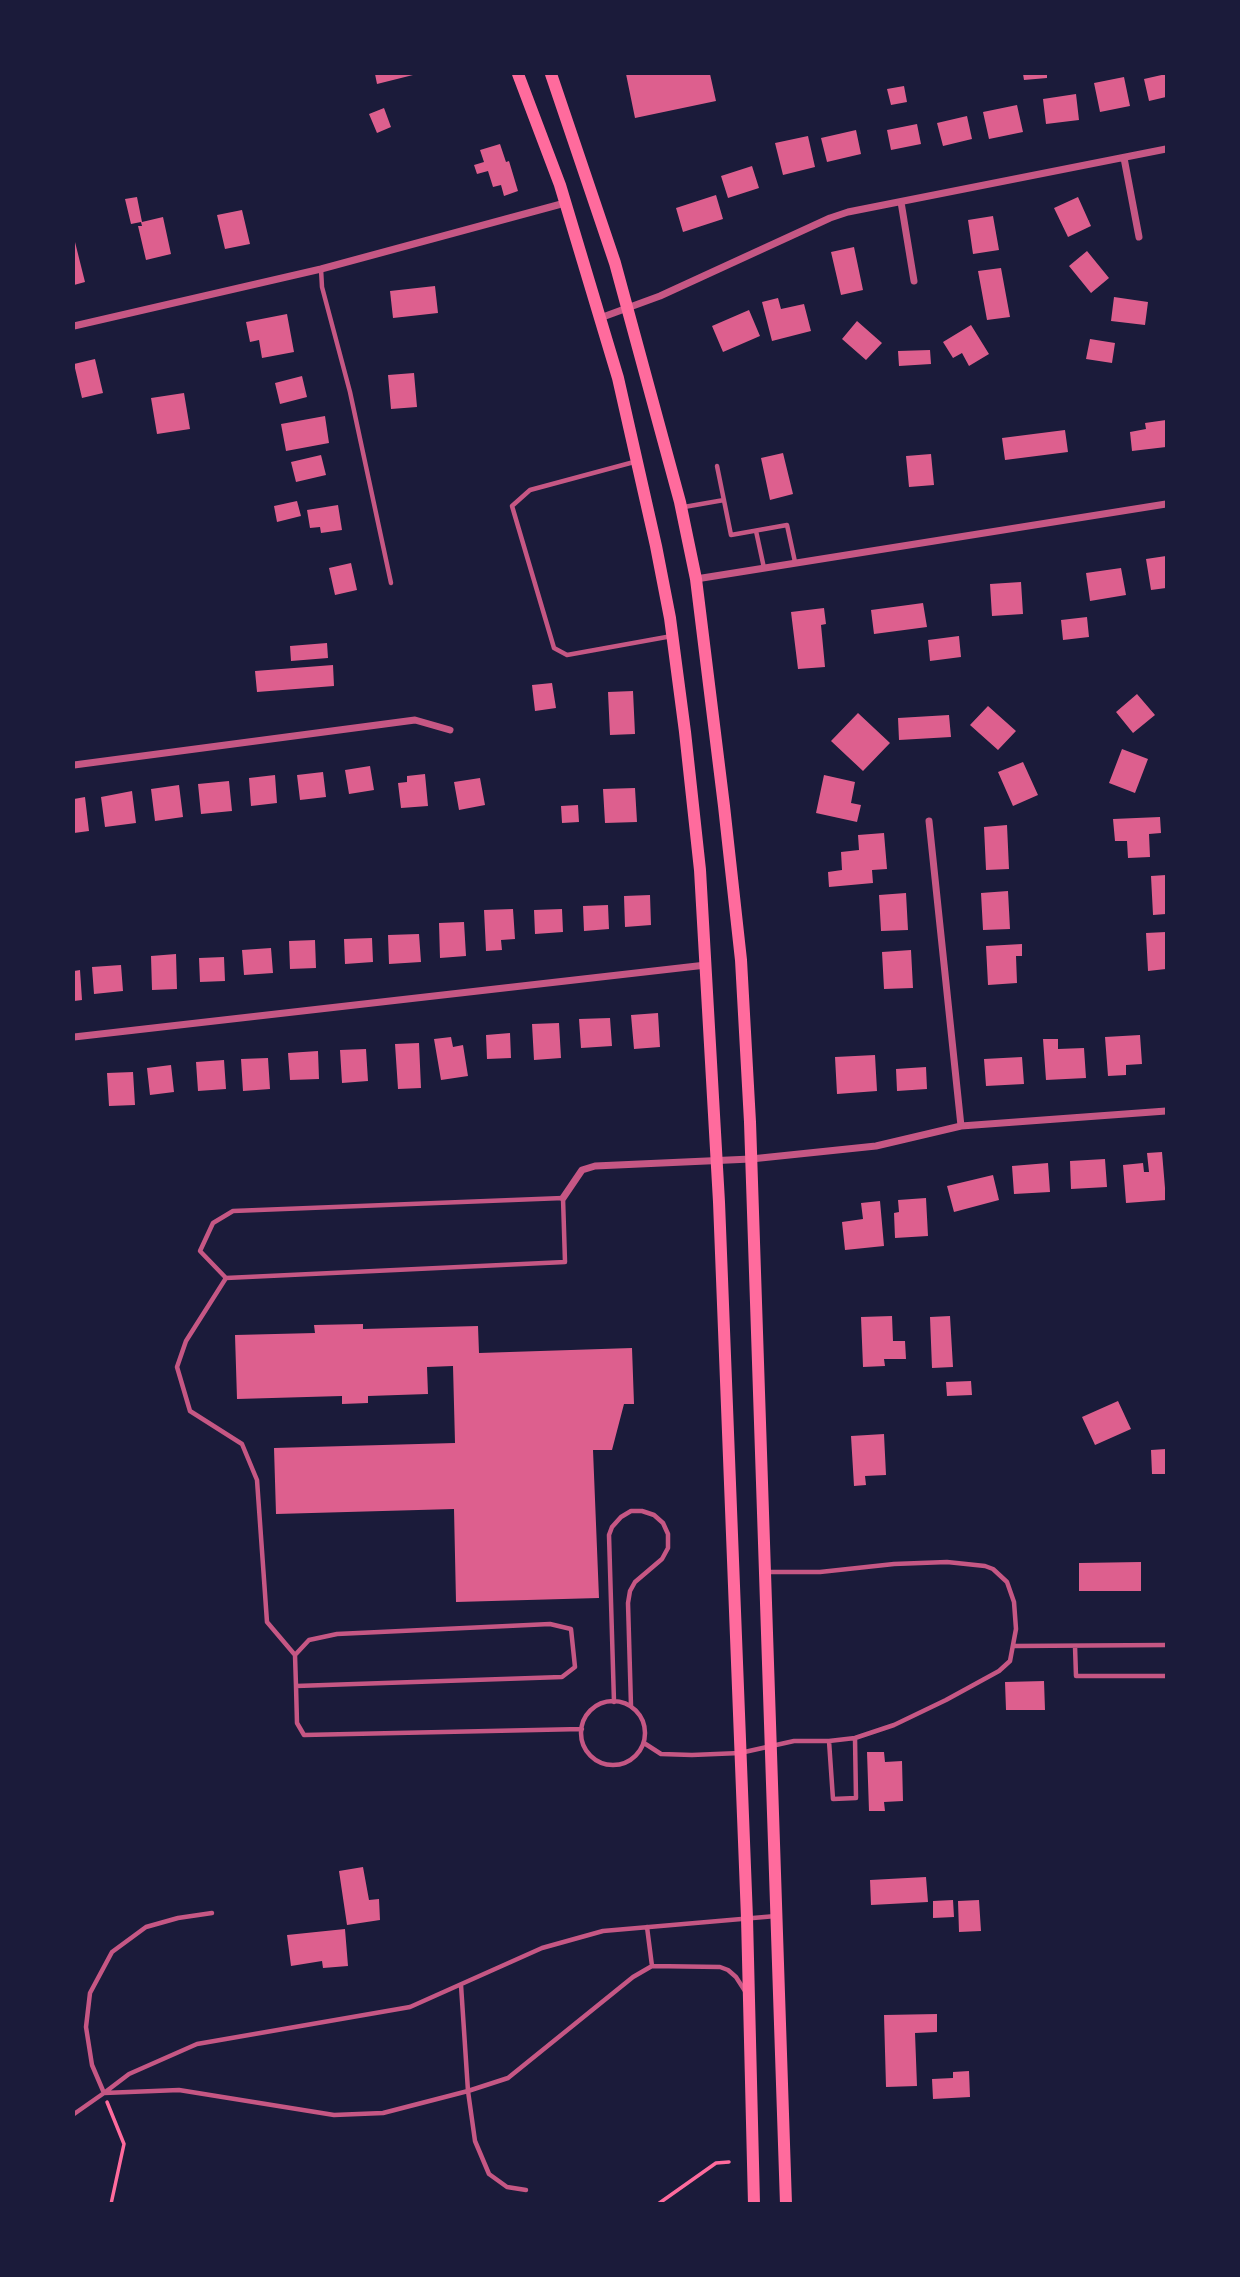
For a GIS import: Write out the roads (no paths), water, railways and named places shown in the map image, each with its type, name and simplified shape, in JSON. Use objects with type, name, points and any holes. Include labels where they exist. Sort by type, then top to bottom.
[{"type":"main road","points":[[518,74],[565,203],[600,318],[638,461],[672,636],[700,870],[717,1160],[747,1918],[754,2203]]},
{"type":"main road","points":[[551,74],[628,307],[681,507],[696,579],[718,746],[741,960],[751,1159],[786,2203]]},
{"type":"street","points":[[600,318],[660,296],[830,218],[849,212],[1167,149]]},
{"type":"street","points":[[1124,158],[1139,237]]},
{"type":"street","points":[[901,202],[914,281]]},
{"type":"street","points":[[74,326],[321,268],[565,203]]},
{"type":"street","points":[[696,579],[1167,504]]},
{"type":"street","points":[[74,765],[415,720],[450,730]]},
{"type":"street","points":[[929,821],[961,1126]]},
{"type":"street","points":[[74,1037],[707,964]]},
{"type":"street","points":[[563,1198],[582,1171],[595,1166],[751,1159],[876,1146],[961,1126],[1167,1111]]},
{"type":"lane","points":[[321,268],[322,287],[350,392],[391,583]]},
{"type":"lane","points":[[638,461],[530,490],[512,506],[554,648],[568,655],[672,636]]},
{"type":"lane","points":[[717,466],[731,535],[788,525],[795,562]]},
{"type":"lane","points":[[681,507],[724,500]]},
{"type":"lane","points":[[756,531],[764,568]]},
{"type":"lane","points":[[563,1198],[565,1262],[226,1278],[200,1251],[213,1223],[233,1211],[563,1198]]},
{"type":"lane","points":[[226,1278],[186,1341],[177,1367],[190,1411],[242,1444],[257,1479],[267,1622],[295,1655],[298,1723],[304,1735],[582,1729]]},
{"type":"lane","points":[[614,1702],[609,1535],[621,1517],[631,1511],[642,1511],[654,1515],[663,1523],[668,1534],[668,1548],[662,1559],[635,1582],[628,1603],[631,1706],[643,1722],[644,1743],[639,1752],[623,1763],[603,1763],[586,1750],[582,1740],[582,1729],[591,1710],[600,1704],[614,1702],[631,1706]]},
{"type":"lane","points":[[644,1743],[660,1754],[740,1753],[794,1741],[855,1738],[894,1725],[925,1710],[999,1671],[1010,1661],[1014,1646],[1015,1613],[1011,1592],[1000,1574],[985,1566],[947,1562],[894,1564],[820,1572],[765,1572]]},
{"type":"lane","points":[[295,1655],[309,1640],[337,1634],[550,1624],[571,1629],[575,1667],[562,1677],[296,1686]]},
{"type":"lane","points":[[1014,1646],[1167,1645]]},
{"type":"lane","points":[[1075,1646],[1076,1676],[1167,1676]]},
{"type":"lane","points":[[829,1741],[832,1799],[856,1798],[855,1738]]},
{"type":"lane","points":[[104,2093],[92,2065],[86,2027],[90,1993],[112,1952],[146,1927],[178,1918],[212,1913]]},
{"type":"lane","points":[[74,2114],[129,2074],[197,2044],[410,2007],[542,1948],[603,1931],[777,1916]]},
{"type":"lane","points":[[647,1927],[652,1966]]},
{"type":"lane","points":[[104,2093],[179,2090],[334,2115],[383,2113],[508,2078],[633,1977],[652,1966],[720,1967],[736,1977],[749,1997]]},
{"type":"lane","points":[[461,1985],[468,2091],[475,2141],[489,2174],[507,2187],[526,2190]]}]
